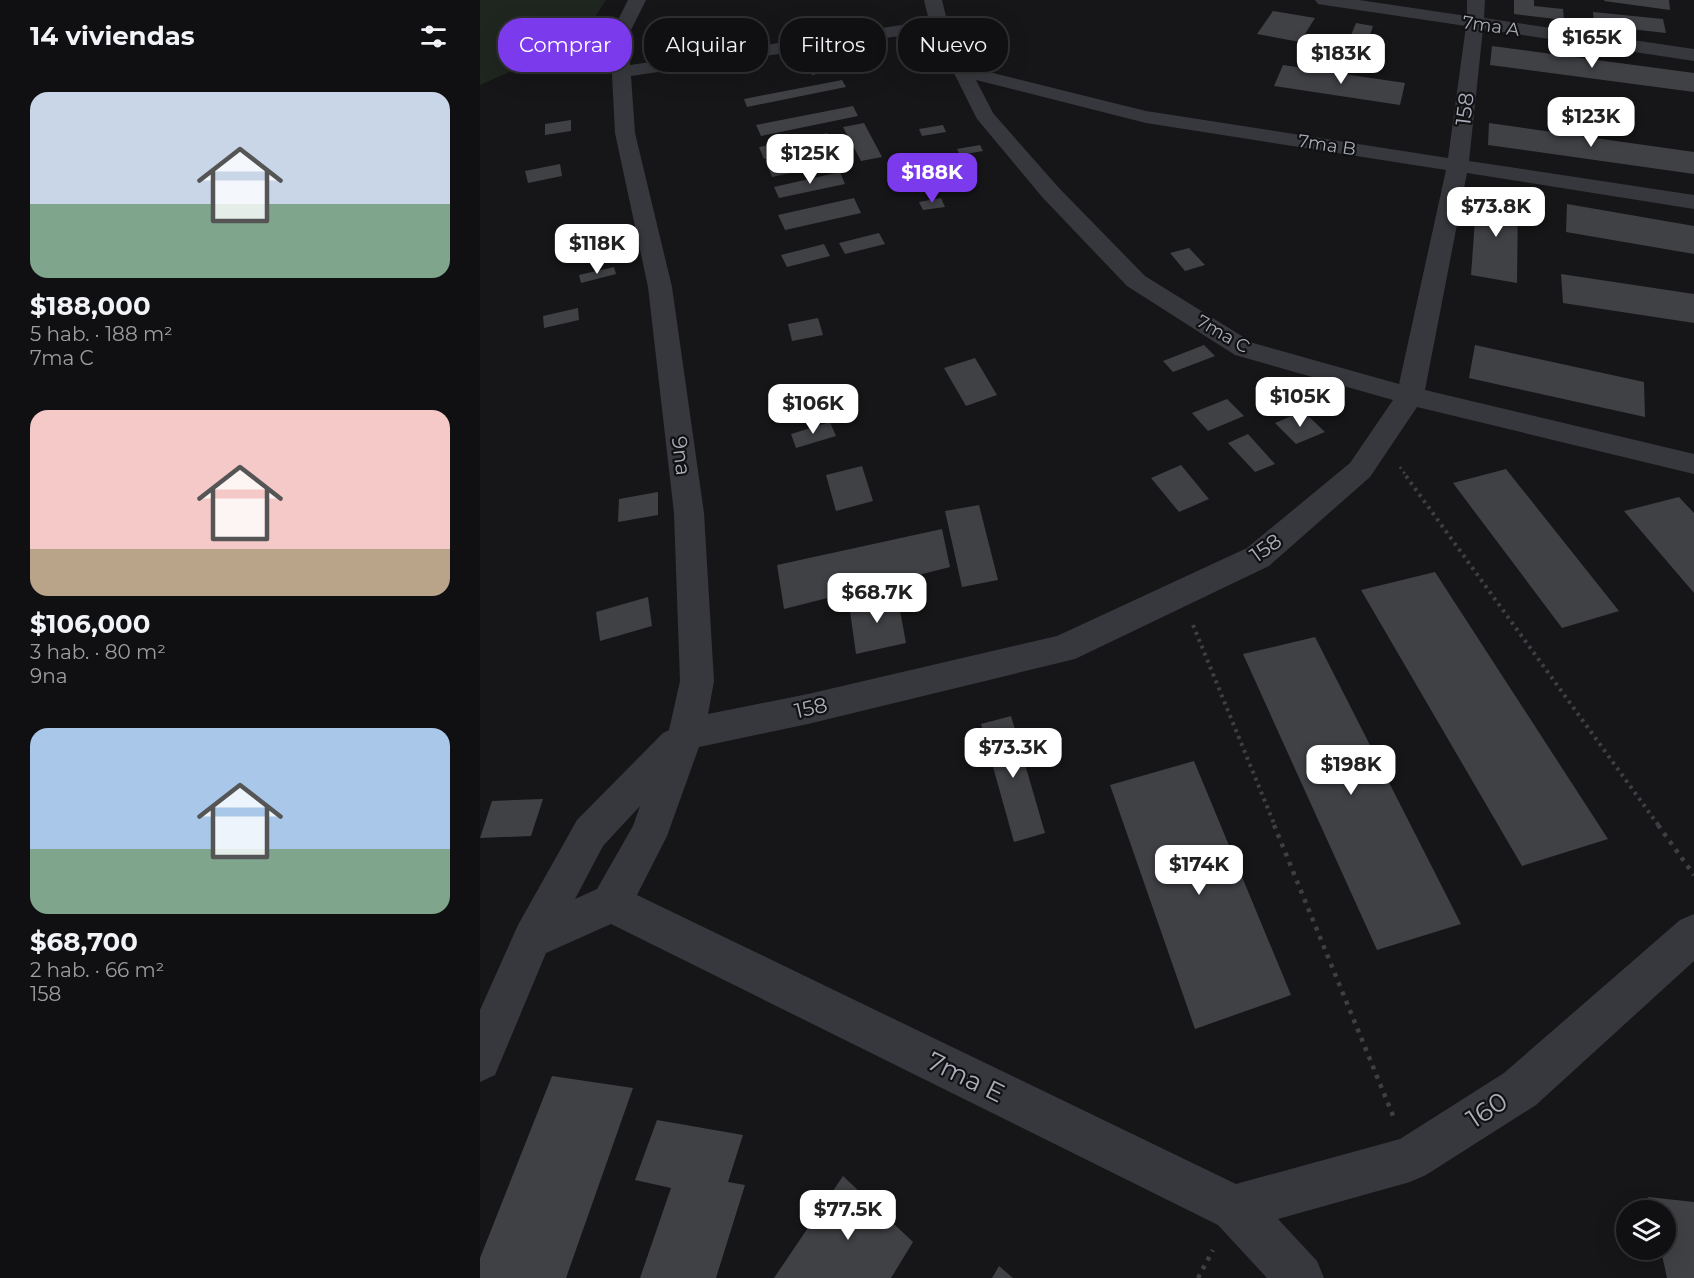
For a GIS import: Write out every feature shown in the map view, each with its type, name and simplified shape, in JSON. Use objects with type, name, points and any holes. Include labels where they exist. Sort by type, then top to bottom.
[{"type":"street","name":"9na","points":[[628,18],[637,0]]},
{"type":"street","name":"7ma C","points":[[933,0],[937,18]]},
{"type":"street","name":"7ma A","points":[[1324,0],[1694,55]]},
{"type":"street","name":"158","points":[[686,734],[808,709],[1063,649],[1258,557],[1360,470],[1410,396],[1458,165],[1476,0]]},
{"type":"street","points":[[632,70],[898,31]]},
{"type":"street","name":"9na","points":[[611,903],[648,836],[686,734],[697,681],[688,513],[660,287],[625,133],[621,72]]},
{"type":"street","name":"7ma C","points":[[963,72],[984,115],[1051,193],[1136,281],[1244,349],[1410,396],[1694,464]]},
{"type":"street","name":"7ma B","points":[[967,72],[1146,117],[1694,202]]},
{"type":"street","points":[[480,1060],[532,939],[590,834],[686,734]]},
{"type":"street","points":[[532,939],[611,903]]},
{"type":"street","name":"7ma E","points":[[611,903],[1235,1208],[1300,1278]]},
{"type":"street","name":"160","points":[[1235,1208],[1410,1159],[1521,1089],[1694,934]]},
{"type":"path","points":[[1380,440],[1694,875]]},
{"type":"path","points":[[1181,594],[1410,1159]]},
{"type":"shaded area","points":[[480,0],[606,0],[594,18],[498,18],[498,72],[509,72],[480,85]]},
{"type":"building","points":[[1514,0],[1534,0],[1534,6],[1563,9],[1564,20],[1514,14]]},
{"type":"building","points":[[1669,0],[1670,10],[1604,1]]},
{"type":"building","points":[[1273,11],[1315,18],[1300,42],[1257,34]]},
{"type":"building","points":[[1593,12],[1663,19],[1666,33],[1594,25]]},
{"type":"building","points":[[1356,23],[1373,26],[1369,38],[1351,35]]},
{"type":"building","points":[[1492,46],[1694,73],[1694,92],[1490,65]]},
{"type":"building","points":[[1283,65],[1405,83],[1400,105],[1274,86]]},
{"type":"building","points":[[810,72],[826,72],[812,75]]},
{"type":"building","points":[[842,80],[846,87],[747,107],[744,99]]},
{"type":"building","points":[[853,106],[858,116],[761,136],[756,125]]},
{"type":"building","points":[[571,120],[571,131],[545,135],[545,124]]},
{"type":"building","points":[[864,123],[882,157],[861,161],[843,127]]},
{"type":"building","points":[[1489,123],[1694,152],[1694,174],[1488,145]]},
{"type":"building","points":[[943,125],[946,132],[922,136],[919,129]]},
{"type":"building","points":[[827,133],[833,145],[764,159],[759,147]]},
{"type":"building","points":[[980,145],[983,151],[960,155],[957,149]]},
{"type":"building","points":[[834,153],[839,163],[772,177],[768,167]]},
{"type":"building","points":[[560,164],[562,176],[528,183],[525,171]]},
{"type":"building","points":[[952,170],[955,178],[929,182],[926,174]]},
{"type":"building","points":[[840,172],[845,184],[779,198],[774,187]]},
{"type":"building","points":[[1477,192],[1518,199],[1517,283],[1471,275]]},
{"type":"building","points":[[854,198],[861,213],[785,230],[778,215]]},
{"type":"building","points":[[941,198],[945,207],[923,210],[919,202]]},
{"type":"building","points":[[1567,204],[1694,226],[1694,254],[1566,232]]},
{"type":"building","points":[[879,233],[885,244],[845,254],[839,243]]},
{"type":"building","points":[[824,244],[830,256],[787,267],[781,255]]},
{"type":"building","points":[[1189,248],[1205,265],[1185,271],[1170,253]]},
{"type":"building","points":[[614,267],[616,274],[581,283],[579,275]]},
{"type":"building","points":[[1561,274],[1694,294],[1694,323],[1563,303]]},
{"type":"building","points":[[578,308],[579,320],[544,328],[543,316]]},
{"type":"building","points":[[818,318],[823,335],[792,341],[788,324]]},
{"type":"building","points":[[1204,345],[1215,356],[1173,372],[1163,361]]},
{"type":"building","points":[[1475,345],[1644,382],[1645,417],[1469,378]]},
{"type":"building","points":[[975,358],[997,395],[966,406],[944,368]]},
{"type":"building","points":[[825,390],[830,403],[802,412],[797,399]]},
{"type":"building","points":[[1227,399],[1244,416],[1208,431],[1192,413]]},
{"type":"building","points":[[1303,411],[1325,432],[1296,444],[1275,423]]},
{"type":"building","points":[[830,422],[836,436],[796,448],[791,434]]},
{"type":"building","points":[[1248,434],[1275,464],[1255,472],[1228,443]]},
{"type":"building","points":[[1181,465],[1209,499],[1179,512],[1151,478]]},
{"type":"building","points":[[862,466],[873,501],[836,511],[826,475]]},
{"type":"building","points":[[1506,469],[1619,611],[1562,628],[1453,483]]},
{"type":"building","points":[[658,492],[658,515],[618,522],[619,499]]},
{"type":"building","points":[[1679,497],[1694,513],[1694,593],[1624,511]]},
{"type":"building","points":[[979,505],[998,580],[962,587],[945,511]]},
{"type":"building","points":[[942,529],[950,567],[784,609],[777,565]]},
{"type":"building","points":[[1435,572],[1608,839],[1522,866],[1361,590]]},
{"type":"building","points":[[897,594],[906,643],[856,654],[849,604]]},
{"type":"building","points":[[648,597],[652,626],[600,641],[596,612]]},
{"type":"building","points":[[1315,637],[1461,924],[1377,950],[1243,654]]},
{"type":"building","points":[[1011,716],[1045,833],[1014,842],[981,724]]},
{"type":"building","points":[[1194,761],[1291,995],[1195,1029],[1110,785]]},
{"type":"building","points":[[543,799],[531,836],[480,838],[492,801]]},
{"type":"building","points":[[552,1076],[633,1088],[566,1278],[480,1278],[480,1258]]},
{"type":"building","points":[[657,1120],[743,1135],[728,1182],[745,1185],[716,1278],[640,1278],[671,1188],[635,1180]]},
{"type":"building","points":[[843,1176],[913,1242],[891,1278],[774,1278]]},
{"type":"building","points":[[1648,1197],[1676,1200],[1649,1200]]},
{"type":"building","points":[[1676,1200],[1694,1202],[1694,1278],[1667,1278],[1663,1260],[1676,1260]]},
{"type":"building","points":[[999,1266],[1013,1278],[992,1278]]}]
